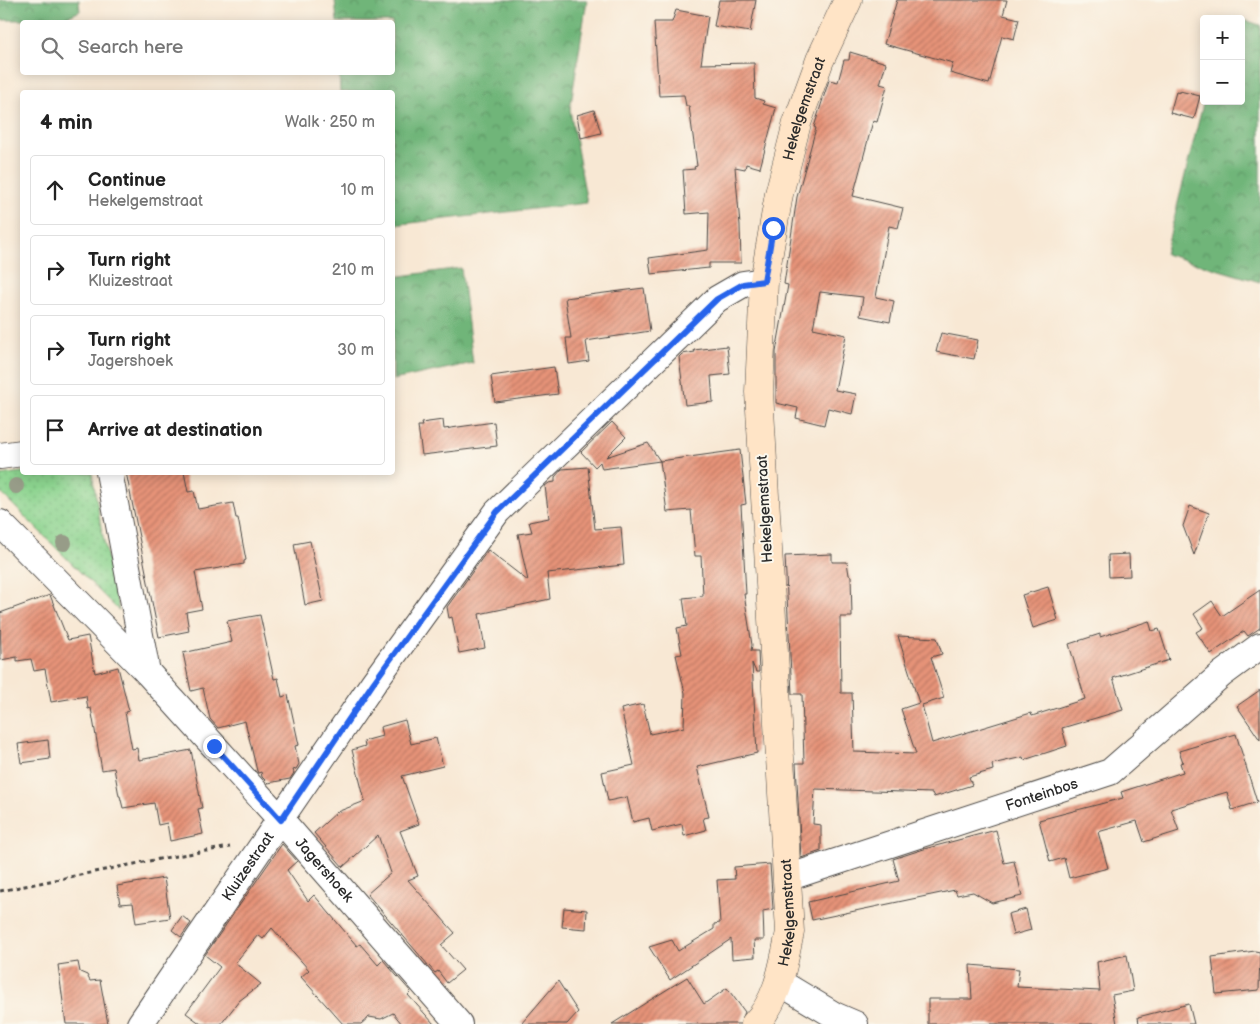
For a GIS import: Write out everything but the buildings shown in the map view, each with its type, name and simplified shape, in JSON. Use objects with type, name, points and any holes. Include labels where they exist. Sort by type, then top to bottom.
[{"type":"street","name":"Hekelgemstraat","points":[[755,1024],[772,1001],[779,982],[790,932],[759,392],[764,281],[779,194],[797,123],[820,60],[848,0]]},
{"type":"street","name":"Kluizestraat","points":[[140,1024],[374,682],[497,512],[717,299],[743,284],[764,281]]},
{"type":"street","points":[[0,456],[20,453]]},
{"type":"street","points":[[110,475],[147,672]]},
{"type":"street","name":"Jagershoek","points":[[0,523],[147,672],[281,820],[459,1024]]},
{"type":"street","name":"Fonteinbos","points":[[787,878],[1110,772],[1222,674],[1260,646]]},
{"type":"street","points":[[779,982],[834,1015],[855,1024]]},
{"type":"path","points":[[0,891],[164,858],[266,841]]},
{"type":"green space","points":[[0,0],[79,0],[80,11],[61,20],[0,20]]},
{"type":"green space","points":[[335,0],[587,0],[570,110],[587,203],[395,225],[395,90],[340,90],[339,75],[395,75],[395,20],[337,20]]},
{"type":"green space","points":[[1245,20],[1260,25],[1260,282],[1165,254],[1203,105],[1245,105]]},
{"type":"green space","points":[[461,268],[473,363],[395,380],[395,277]]},
{"type":"green space","points":[[20,472],[20,475],[92,475],[101,527],[119,611],[0,492],[0,475]]},
{"type":"route","points":[[214,746],[281,820],[374,682],[497,512],[717,299],[743,284],[764,281],[773,228]]}]
